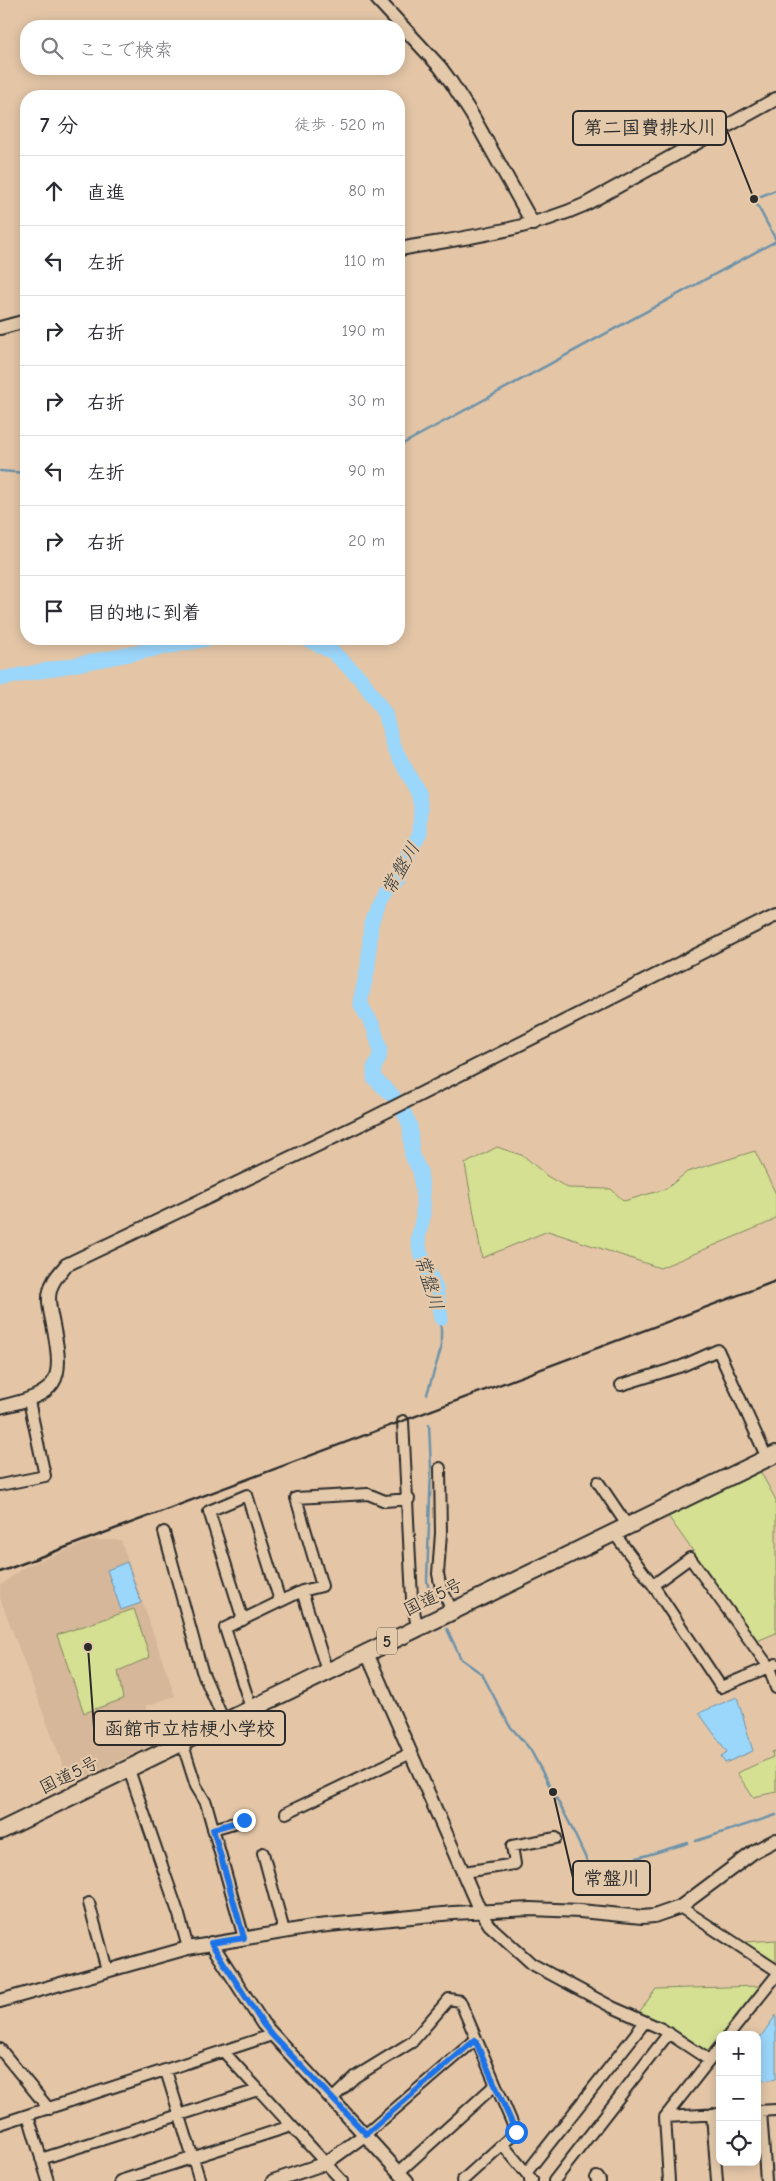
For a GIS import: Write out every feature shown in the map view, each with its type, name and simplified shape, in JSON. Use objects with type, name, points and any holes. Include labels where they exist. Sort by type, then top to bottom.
[{"type":"highway","name":"国道5号","points":[[0,1831],[366,1651],[771,1456]]},
{"type":"street","points":[[378,0],[397,20]]},
{"type":"street","points":[[405,29],[440,67],[451,82],[472,115],[533,224]]},
{"type":"street","points":[[405,248],[533,224],[560,216],[584,205],[776,99]]},
{"type":"street","points":[[0,328],[20,323]]},
{"type":"street","points":[[0,1407],[29,1401],[42,1395],[52,1384],[58,1370],[59,1353],[50,1310],[49,1292],[54,1281],[66,1265],[359,1125],[776,915]]},
{"type":"street","points":[[621,1385],[682,1366],[718,1350],[771,1456]]},
{"type":"street","points":[[0,1486],[45,1476],[29,1401]]},
{"type":"street","points":[[403,1421],[409,1498],[412,1599],[417,1627]]},
{"type":"street","points":[[440,1468],[441,1533],[438,1574],[441,1588],[452,1610]]},
{"type":"street","points":[[598,1482],[620,1529],[653,1585],[721,1687],[772,1665]]},
{"type":"street","points":[[251,1708],[225,1628],[302,1591],[322,1586],[296,1498],[368,1494],[385,1501],[409,1498]]},
{"type":"street","points":[[243,1620],[209,1511],[247,1495],[280,1601]]},
{"type":"street","points":[[164,1532],[202,1671],[224,1721]]},
{"type":"street","points":[[653,1585],[690,1558],[772,1665],[776,1688]]},
{"type":"street","points":[[302,1591],[326,1671]]},
{"type":"street","points":[[366,1651],[480,1911],[489,1925],[532,1964],[589,1996],[669,2033],[709,2060]]},
{"type":"street","points":[[182,1742],[196,1786],[206,1804],[244,1938]]},
{"type":"street","points":[[286,1813],[412,1753]]},
{"type":"street","points":[[128,1767],[179,1915],[188,1948]]},
{"type":"street","points":[[213,1829],[244,1820]]},
{"type":"street","points":[[464,1872],[515,1864],[512,1846],[556,1838]]},
{"type":"street","points":[[0,2001],[188,1948],[348,1922],[480,1911],[555,1909],[642,1917],[666,1914],[680,1907],[755,1851],[776,1840]]},
{"type":"street","points":[[263,1853],[284,1931]]},
{"type":"street","points":[[89,1903],[107,1970]]},
{"type":"street","points":[[680,1907],[776,1970]]},
{"type":"street","points":[[211,1943],[258,2017],[272,2035],[403,2176],[495,2085]]},
{"type":"street","points":[[732,2031],[776,1976]]},
{"type":"street","points":[[332,2098],[355,2077],[412,2042],[449,1999],[460,2001],[475,2040],[516,2132],[462,2181]]},
{"type":"street","points":[[530,2178],[645,2022]]},
{"type":"street","points":[[554,2181],[669,2033]]},
{"type":"street","points":[[0,2124],[272,2035]]},
{"type":"street","points":[[273,2181],[326,2163],[366,2134],[475,2040]]},
{"type":"street","points":[[0,2049],[49,2109]]},
{"type":"street","points":[[224,2052],[342,2181]]},
{"type":"street","points":[[670,2181],[665,2117],[716,2052]]},
{"type":"street","points":[[166,2071],[200,2181]]},
{"type":"street","points":[[41,2159],[258,2090]]},
{"type":"street","points":[[761,2111],[776,2110]]},
{"type":"street","points":[[665,2117],[716,2114]]},
{"type":"street","points":[[28,2115],[48,2181]]},
{"type":"street","points":[[716,2121],[717,2181]]},
{"type":"street","points":[[760,2121],[766,2181]]},
{"type":"street","points":[[120,2181],[291,2126]]},
{"type":"street","points":[[503,2145],[530,2178],[543,2181]]},
{"type":"shaded area","points":[[93,1540],[121,1540],[175,1696],[146,1706],[159,1741],[86,1776],[68,1779],[0,1598],[0,1586],[24,1567]]},
{"type":"green space","points":[[497,1147],[524,1156],[547,1176],[568,1188],[611,1189],[624,1201],[666,1189],[687,1172],[755,1151],[776,1194],[776,1217],[770,1222],[660,1268],[548,1231],[482,1258],[465,1164]]},
{"type":"green space","points":[[760,1471],[776,1500],[776,1633],[757,1641],[668,1516]]},
{"type":"green space","points":[[134,1609],[150,1657],[118,1671],[123,1699],[84,1713],[57,1635]]},
{"type":"green space","points":[[776,1751],[776,1792],[753,1797],[737,1773],[773,1757],[772,1752]]},
{"type":"green space","points":[[776,1940],[776,1964],[744,1942]]},
{"type":"green space","points":[[760,1986],[724,2031],[716,2031],[716,2041],[706,2053],[660,2022],[638,2014],[656,1989]]},
{"type":"water","points":[[127,1562],[141,1603],[121,1610],[107,1570]]},
{"type":"water","points":[[737,1697],[753,1751],[725,1763],[721,1756],[727,1752],[699,1713]]},
{"type":"water","points":[[776,2015],[776,2079],[761,2081],[761,2036]]},
{"type":"waterway","points":[[776,190],[754,199],[776,240]]},
{"type":"waterway","points":[[405,443],[776,241]]},
{"type":"waterway","points":[[0,471],[20,473]]},
{"type":"waterway","name":"常盤川","points":[[0,679],[177,645]]},
{"type":"waterway","name":"常盤川","points":[[318,645],[333,652],[362,680],[385,714],[394,747],[418,793],[421,807],[420,832],[397,878],[384,892],[371,924],[368,967],[361,998],[361,1005],[374,1028],[380,1049],[379,1058],[374,1068],[374,1078],[393,1096]]},
{"type":"waterway","name":"常盤川","points":[[403,1111],[410,1125],[412,1156],[420,1171],[423,1198],[423,1217],[418,1238],[420,1252],[436,1289],[441,1318]]},
{"type":"waterway","name":"常盤川","points":[[427,1394],[441,1349],[441,1318]]},
{"type":"waterway","name":"常盤川","points":[[429,1425],[431,1468],[427,1581],[432,1603]]},
{"type":"waterway","name":"常盤川","points":[[447,1629],[461,1659],[482,1674],[509,1725],[530,1749],[569,1822],[588,1863],[596,1869],[603,1868],[688,1843]]},
{"type":"waterway","name":"常盤川","points":[[696,1841],[776,1815]]},
{"type":"railway","points":[[0,1572],[776,1281]]},
{"type":"place","name":"第二国費排水川","points":[[754,199]]},
{"type":"place","name":"函館市立桔梗小学校","points":[[88,1647]]},
{"type":"place","name":"常盤川","points":[[553,1792]]},
{"type":"route","points":[[244,1820],[213,1829],[244,1938],[211,1943],[272,2035],[366,2134],[475,2040],[516,2132]]}]
